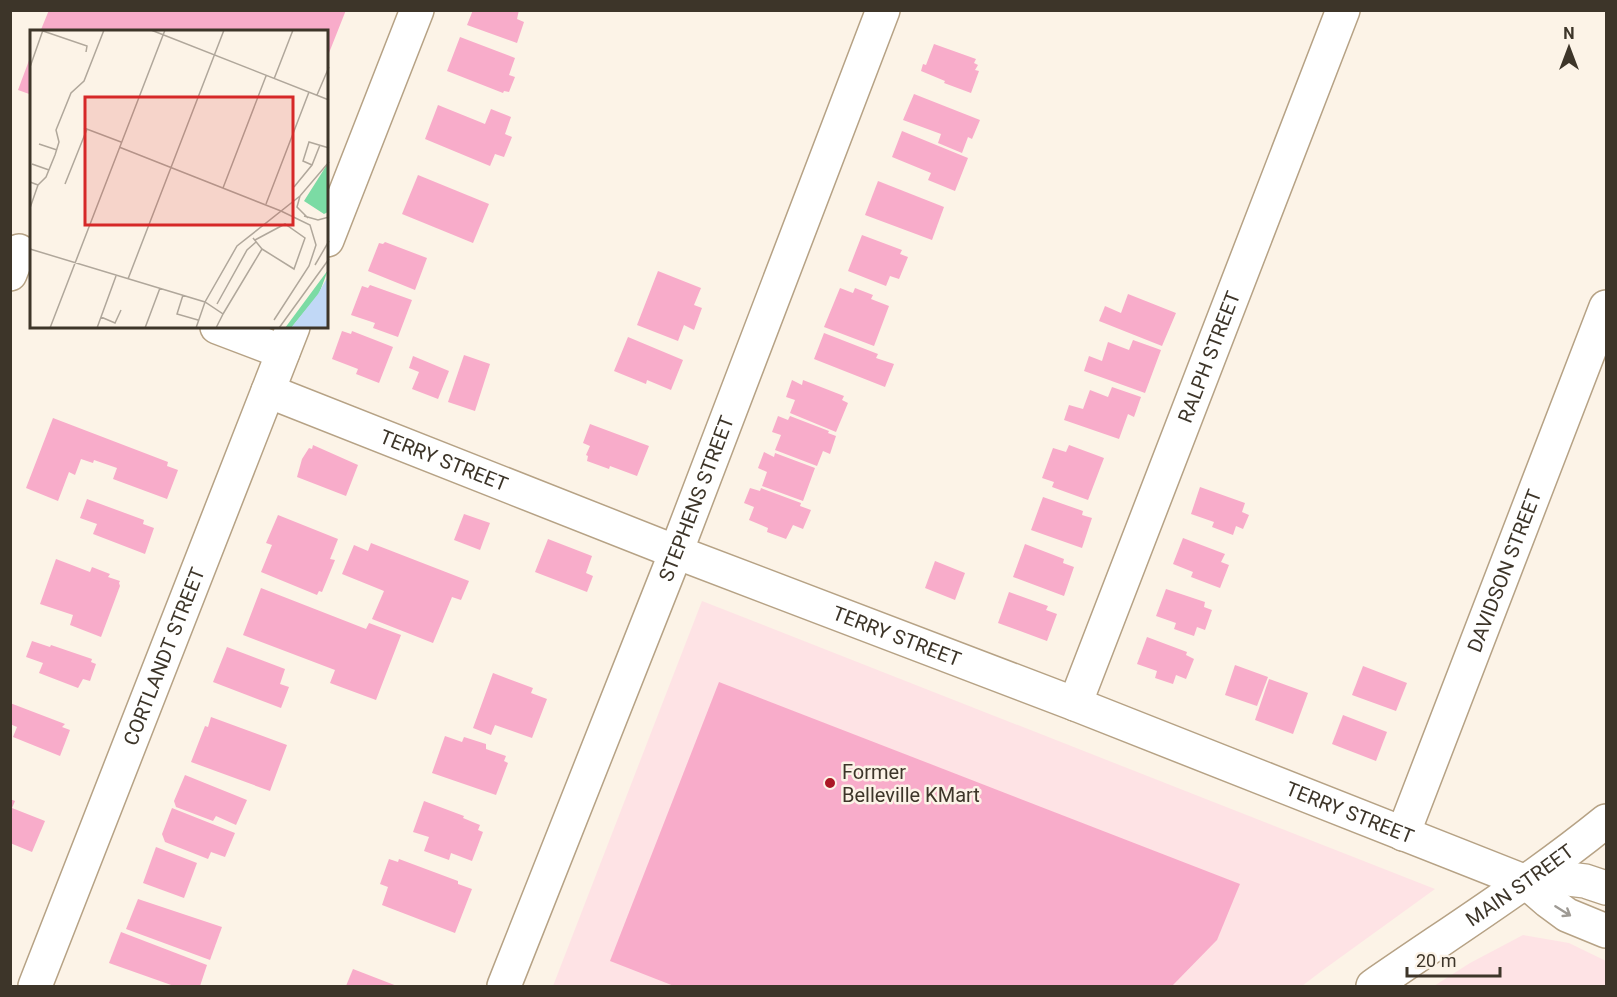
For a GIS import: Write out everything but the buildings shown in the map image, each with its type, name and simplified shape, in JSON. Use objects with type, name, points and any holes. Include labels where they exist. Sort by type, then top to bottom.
[{"type":"main road","points":[[328,237],[417,10]]},
{"type":"main road","name":"STEPHENS STREET","points":[[504,987],[676,552],[883,10]]},
{"type":"main road","name":"RALPH STREET","points":[[1075,704],[1343,10]]},
{"type":"main road","name":"DAVIDSON STREET","points":[[1403,834],[1606,307]]},
{"type":"main road","points":[[222,328],[288,340]]},
{"type":"main road","name":"CORTLANDT STREET","points":[[35,987],[288,340]]},
{"type":"main road","name":"TERRY STREET","points":[[268,391],[676,552],[1075,704],[1526,882]]},
{"type":"main road","name":"MAIN STREET","points":[[1373,987],[1526,882],[1606,821]]},
{"type":"main road","points":[[1526,882],[1560,878],[1586,881],[1606,888]]},
{"type":"main road","points":[[1526,882],[1567,915],[1606,931]]},
{"type":"shaded area","name":"Former Belleville KMart","points":[[702,601],[1435,889],[1302,986],[553,986]]},
{"type":"shaded area","points":[[1523,935],[1569,943],[1606,961],[1606,986],[1434,986],[1470,963]]},
{"type":"place","name":"Former Belleville KMart","points":[[830,783]]}]
